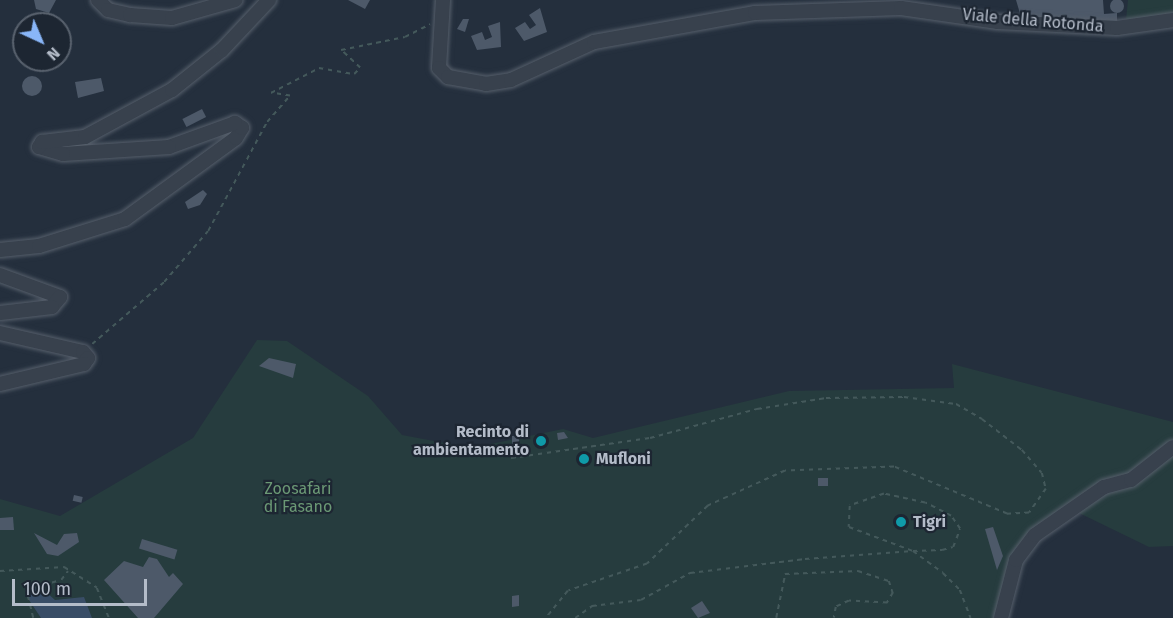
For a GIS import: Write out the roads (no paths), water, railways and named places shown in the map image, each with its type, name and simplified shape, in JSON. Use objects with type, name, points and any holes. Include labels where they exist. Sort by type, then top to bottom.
[{"type":"street","points":[[98,0],[108,10],[130,15],[172,18],[235,0]]},
{"type":"street","points":[[0,250],[39,246],[125,219],[236,138],[242,128],[235,123],[169,147],[63,154],[39,147],[42,142],[85,137],[172,90],[222,51],[269,0]]},
{"type":"street","name":"Viale della Rotonda","points":[[444,6],[439,68],[448,77],[486,84],[511,80],[594,42],[755,13],[901,8],[998,22],[1117,28],[1173,20]]},
{"type":"street","points":[[0,275],[57,294],[60,302],[0,313]]},
{"type":"street","points":[[0,333],[86,354],[84,364],[0,384]]},
{"type":"street","points":[[1001,618],[1016,560],[1035,535],[1104,487],[1131,480],[1173,447]]},
{"type":"water","points":[[37,584],[55,600],[84,597],[92,618],[41,618],[27,597]]},
{"type":"place","name":"Recinto di ambientamento","points":[[541,441]]},
{"type":"place","name":"Mufloni","points":[[584,459]]},
{"type":"place","name":"Tigri","points":[[901,522]]},
{"type":"park label","name":"Zoosafari di Fasano","points":[[298,498]]}]
